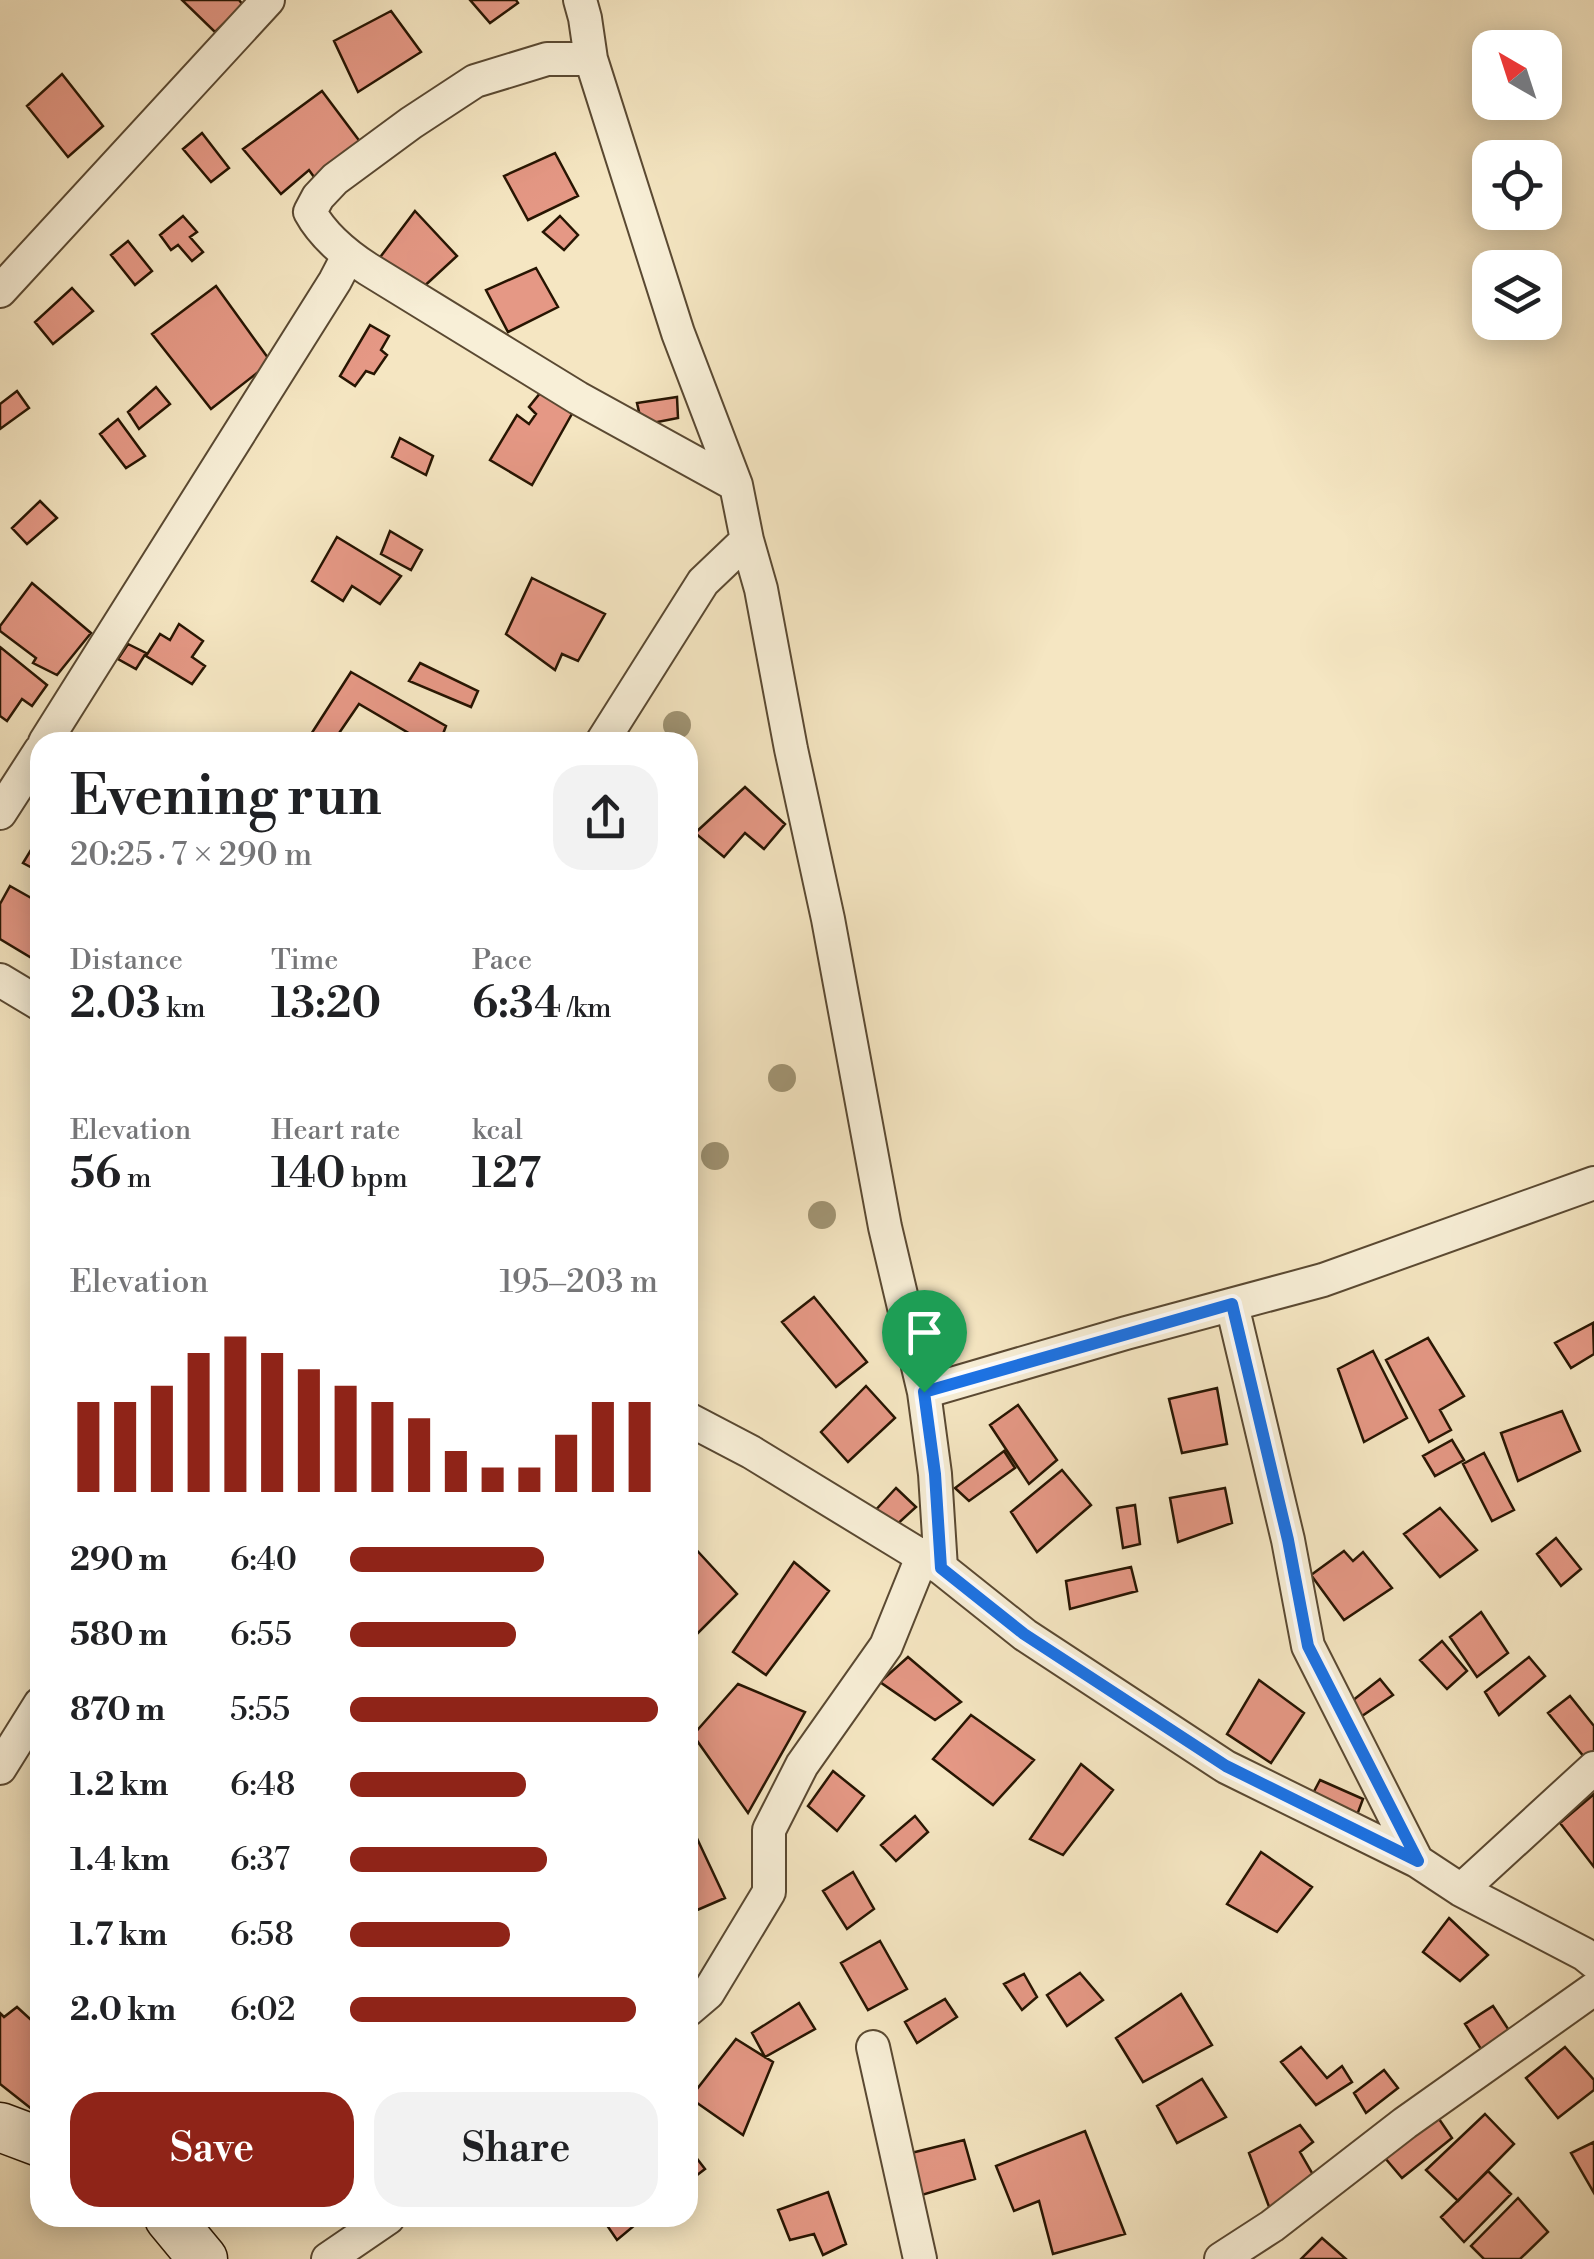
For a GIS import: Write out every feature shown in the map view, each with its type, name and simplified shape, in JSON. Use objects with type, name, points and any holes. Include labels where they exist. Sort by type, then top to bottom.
[{"type":"street","points":[[0,291],[268,0]]},
{"type":"street","points":[[580,0],[591,59],[678,332],[736,485],[828,919],[885,1227],[924,1392],[935,1474],[932,1562],[886,1646],[802,1764],[769,1830],[769,1892],[708,1992],[698,2001]]},
{"type":"street","points":[[591,59],[547,59],[475,81],[335,179],[310,212],[317,225],[348,256],[578,398],[736,485]]},
{"type":"street","points":[[52,732],[348,256]]},
{"type":"street","points":[[608,732],[703,582],[747,540]]},
{"type":"street","points":[[0,813],[30,766]]},
{"type":"street","points":[[0,980],[30,998]]},
{"type":"street","points":[[924,1392],[1323,1280],[1594,1183]]},
{"type":"street","points":[[1232,1304],[1288,1540],[1308,1646],[1418,1861]]},
{"type":"street","points":[[698,1423],[932,1562],[1024,1634],[1226,1766],[1418,1861],[1461,1890],[1594,1962]]},
{"type":"street","points":[[0,1768],[30,1720]]},
{"type":"street","points":[[1461,1890],[1594,1768]]},
{"type":"street","points":[[1220,2259],[1272,2226],[1405,2123],[1594,1989]]},
{"type":"street","points":[[872,2047],[920,2259]]},
{"type":"street","points":[[0,2127],[30,2138]]},
{"type":"street","points":[[177,2227],[204,2259]]},
{"type":"street","points":[[328,2259],[375,2227]]},
{"type":"building","points":[[182,0],[239,0],[243,5],[215,32]]},
{"type":"building","points":[[470,0],[516,0],[518,3],[490,23]]},
{"type":"building","points":[[391,11],[421,52],[358,92],[334,41]]},
{"type":"building","points":[[62,74],[103,126],[68,157],[27,106]]},
{"type":"building","points":[[322,91],[361,143],[314,177],[309,170],[281,194],[243,149]]},
{"type":"building","points":[[202,133],[229,168],[211,182],[183,149]]},
{"type":"building","points":[[555,153],[578,196],[528,220],[504,176]]},
{"type":"building","points":[[415,211],[457,256],[419,291],[378,260]]},
{"type":"building","points":[[183,216],[197,232],[190,237],[203,252],[192,261],[178,245],[171,250],[160,235]]},
{"type":"building","points":[[560,216],[578,235],[564,250],[543,232]]},
{"type":"building","points":[[128,241],[152,271],[135,285],[111,255]]},
{"type":"building","points":[[536,268],[558,307],[508,332],[486,290]]},
{"type":"building","points":[[216,286],[271,362],[211,409],[152,334]]},
{"type":"building","points":[[72,288],[93,311],[53,344],[35,322]]},
{"type":"building","points":[[370,325],[389,336],[381,350],[387,355],[374,374],[366,371],[355,386],[340,376]]},
{"type":"building","points":[[156,387],[170,404],[139,429],[128,412]]},
{"type":"building","points":[[17,391],[29,408],[0,429],[0,404]]},
{"type":"building","points":[[541,392],[573,412],[532,485],[490,460],[517,415],[529,424],[536,414],[529,407]]},
{"type":"building","points":[[677,397],[678,418],[642,425],[637,403]]},
{"type":"building","points":[[118,419],[145,456],[126,468],[100,434]]},
{"type":"building","points":[[400,438],[433,456],[426,475],[392,457]]},
{"type":"building","points":[[40,501],[57,518],[27,544],[12,528]]},
{"type":"building","points":[[390,531],[422,550],[411,570],[381,554]]},
{"type":"building","points":[[337,537],[401,576],[380,604],[352,586],[343,601],[312,581]]},
{"type":"building","points":[[532,578],[605,614],[578,661],[562,654],[555,670],[506,634]]},
{"type":"building","points":[[32,583],[91,633],[57,675],[33,663],[36,658],[0,631]]},
{"type":"building","points":[[179,624],[203,641],[192,657],[205,666],[192,684],[146,656],[160,634],[170,640]]},
{"type":"building","points":[[128,644],[146,653],[136,669],[118,659]]},
{"type":"building","points":[[0,647],[47,685],[32,706],[22,699],[7,721],[0,716]]},
{"type":"building","points":[[420,663],[478,691],[471,707],[409,681]]},
{"type":"building","points":[[351,672],[446,726],[444,732],[407,732],[359,704],[340,732],[312,732]]},
{"type":"building","points":[[745,787],[785,824],[764,849],[745,833],[724,857],[698,835],[698,830]]},
{"type":"building","points":[[10,886],[30,897],[30,957],[0,939],[0,904]]},
{"type":"building","points":[[814,1297],[867,1362],[836,1387],[782,1322]]},
{"type":"building","points":[[1593,1323],[1594,1354],[1571,1368],[1555,1343]]},
{"type":"building","points":[[1428,1338],[1464,1396],[1440,1410],[1451,1430],[1429,1442],[1386,1360]]},
{"type":"building","points":[[1373,1351],[1407,1418],[1364,1442],[1338,1369]]},
{"type":"building","points":[[866,1386],[895,1418],[848,1462],[821,1432]]},
{"type":"building","points":[[1217,1388],[1227,1444],[1182,1453],[1169,1399]]},
{"type":"building","points":[[1018,1405],[1057,1460],[1029,1484],[990,1425]]},
{"type":"building","points":[[1562,1411],[1580,1451],[1518,1481],[1501,1433]]},
{"type":"building","points":[[1452,1440],[1464,1460],[1435,1476],[1423,1456]]},
{"type":"building","points":[[1004,1451],[1015,1468],[969,1501],[955,1488]]},
{"type":"building","points":[[1484,1453],[1514,1510],[1492,1521],[1463,1464]]},
{"type":"building","points":[[1062,1470],[1091,1505],[1037,1552],[1011,1512]]},
{"type":"building","points":[[896,1488],[916,1507],[893,1528],[872,1514]]},
{"type":"building","points":[[1225,1488],[1232,1523],[1178,1542],[1170,1498]]},
{"type":"building","points":[[1135,1505],[1140,1544],[1123,1548],[1117,1508]]},
{"type":"building","points":[[1440,1508],[1477,1550],[1440,1577],[1404,1534]]},
{"type":"building","points":[[1556,1538],[1581,1569],[1561,1586],[1537,1554]]},
{"type":"building","points":[[1344,1551],[1353,1561],[1363,1552],[1392,1588],[1344,1620],[1311,1575]]},
{"type":"building","points":[[698,1552],[737,1594],[698,1633]]},
{"type":"building","points":[[794,1562],[829,1591],[766,1675],[733,1652]]},
{"type":"building","points":[[1131,1567],[1137,1591],[1070,1609],[1066,1581]]},
{"type":"building","points":[[1481,1612],[1508,1653],[1477,1677],[1450,1637]]},
{"type":"building","points":[[1442,1641],[1467,1671],[1447,1689],[1420,1660]]},
{"type":"building","points":[[908,1657],[961,1702],[935,1720],[880,1682]]},
{"type":"building","points":[[1529,1657],[1545,1676],[1499,1715],[1485,1692]]},
{"type":"building","points":[[1380,1679],[1393,1695],[1362,1716],[1352,1701]]},
{"type":"building","points":[[1259,1680],[1304,1713],[1271,1763],[1227,1734]]},
{"type":"building","points":[[738,1684],[805,1712],[748,1813],[698,1742],[698,1729]]},
{"type":"building","points":[[1570,1696],[1594,1726],[1594,1751],[1585,1758],[1548,1713]]},
{"type":"building","points":[[971,1715],[1034,1760],[993,1805],[933,1759]]},
{"type":"building","points":[[1081,1764],[1113,1790],[1063,1855],[1030,1839]]},
{"type":"building","points":[[833,1771],[864,1796],[837,1831],[808,1806]]},
{"type":"building","points":[[1320,1780],[1363,1799],[1354,1823],[1309,1801]]},
{"type":"building","points":[[1594,1794],[1594,1867],[1560,1823]]},
{"type":"building","points":[[915,1816],[928,1832],[896,1861],[881,1845]]},
{"type":"building","points":[[698,1841],[725,1898],[698,1910]]},
{"type":"building","points":[[1261,1852],[1312,1887],[1277,1932],[1227,1904]]},
{"type":"building","points":[[853,1872],[874,1909],[847,1929],[823,1891]]},
{"type":"building","points":[[1449,1918],[1488,1955],[1460,1981],[1423,1952]]},
{"type":"building","points":[[880,1941],[907,1989],[868,2010],[841,1963]]},
{"type":"building","points":[[1080,1973],[1103,2000],[1067,2026],[1047,1995]]},
{"type":"building","points":[[1024,1974],[1037,1997],[1022,2010],[1004,1984]]},
{"type":"building","points":[[1181,1994],[1212,2045],[1143,2082],[1116,2038]]},
{"type":"building","points":[[945,1999],[957,2017],[917,2043],[905,2022]]},
{"type":"building","points":[[799,2003],[815,2029],[765,2057],[752,2033]]},
{"type":"building","points":[[1493,2006],[1516,2041],[1488,2060],[1465,2024]]},
{"type":"building","points":[[17,2007],[30,2019],[30,2108],[0,2084],[0,2013],[4,2017]]},
{"type":"building","points":[[736,2039],[773,2062],[743,2135],[698,2104],[698,2088]]},
{"type":"building","points":[[1301,2047],[1327,2078],[1342,2066],[1352,2082],[1316,2105],[1281,2062]]},
{"type":"building","points":[[1565,2047],[1594,2080],[1594,2090],[1558,2118],[1526,2078]]},
{"type":"building","points":[[1384,2070],[1398,2088],[1366,2113],[1354,2093]]},
{"type":"building","points":[[1202,2079],[1226,2117],[1177,2143],[1157,2106]]},
{"type":"building","points":[[1485,2114],[1514,2144],[1458,2201],[1426,2170]]},
{"type":"building","points":[[1437,2116],[1452,2138],[1402,2178],[1385,2158]]},
{"type":"building","points":[[1300,2125],[1313,2142],[1300,2152],[1316,2180],[1271,2212],[1249,2153]]},
{"type":"building","points":[[1085,2131],[1125,2234],[1053,2254],[1039,2201],[1014,2211],[996,2166]]},
{"type":"building","points":[[964,2140],[975,2179],[912,2198],[903,2155]]},
{"type":"building","points":[[1594,2142],[1594,2193],[1571,2153]]},
{"type":"building","points":[[1488,2171],[1511,2194],[1464,2242],[1441,2217]]},
{"type":"building","points":[[828,2192],[846,2244],[823,2255],[814,2234],[790,2240],[778,2210]]},
{"type":"building","points":[[1518,2198],[1548,2232],[1520,2259],[1484,2259],[1471,2246]]},
{"type":"building","points":[[608,2227],[633,2227],[617,2240]]},
{"type":"building","points":[[1322,2238],[1346,2259],[1301,2259]]},
{"type":"route","points":[[1232,1304],[1288,1540],[1308,1646],[1418,1861],[1226,1766],[1024,1634],[941,1568],[935,1474],[924,1392],[1232,1304]]}]
